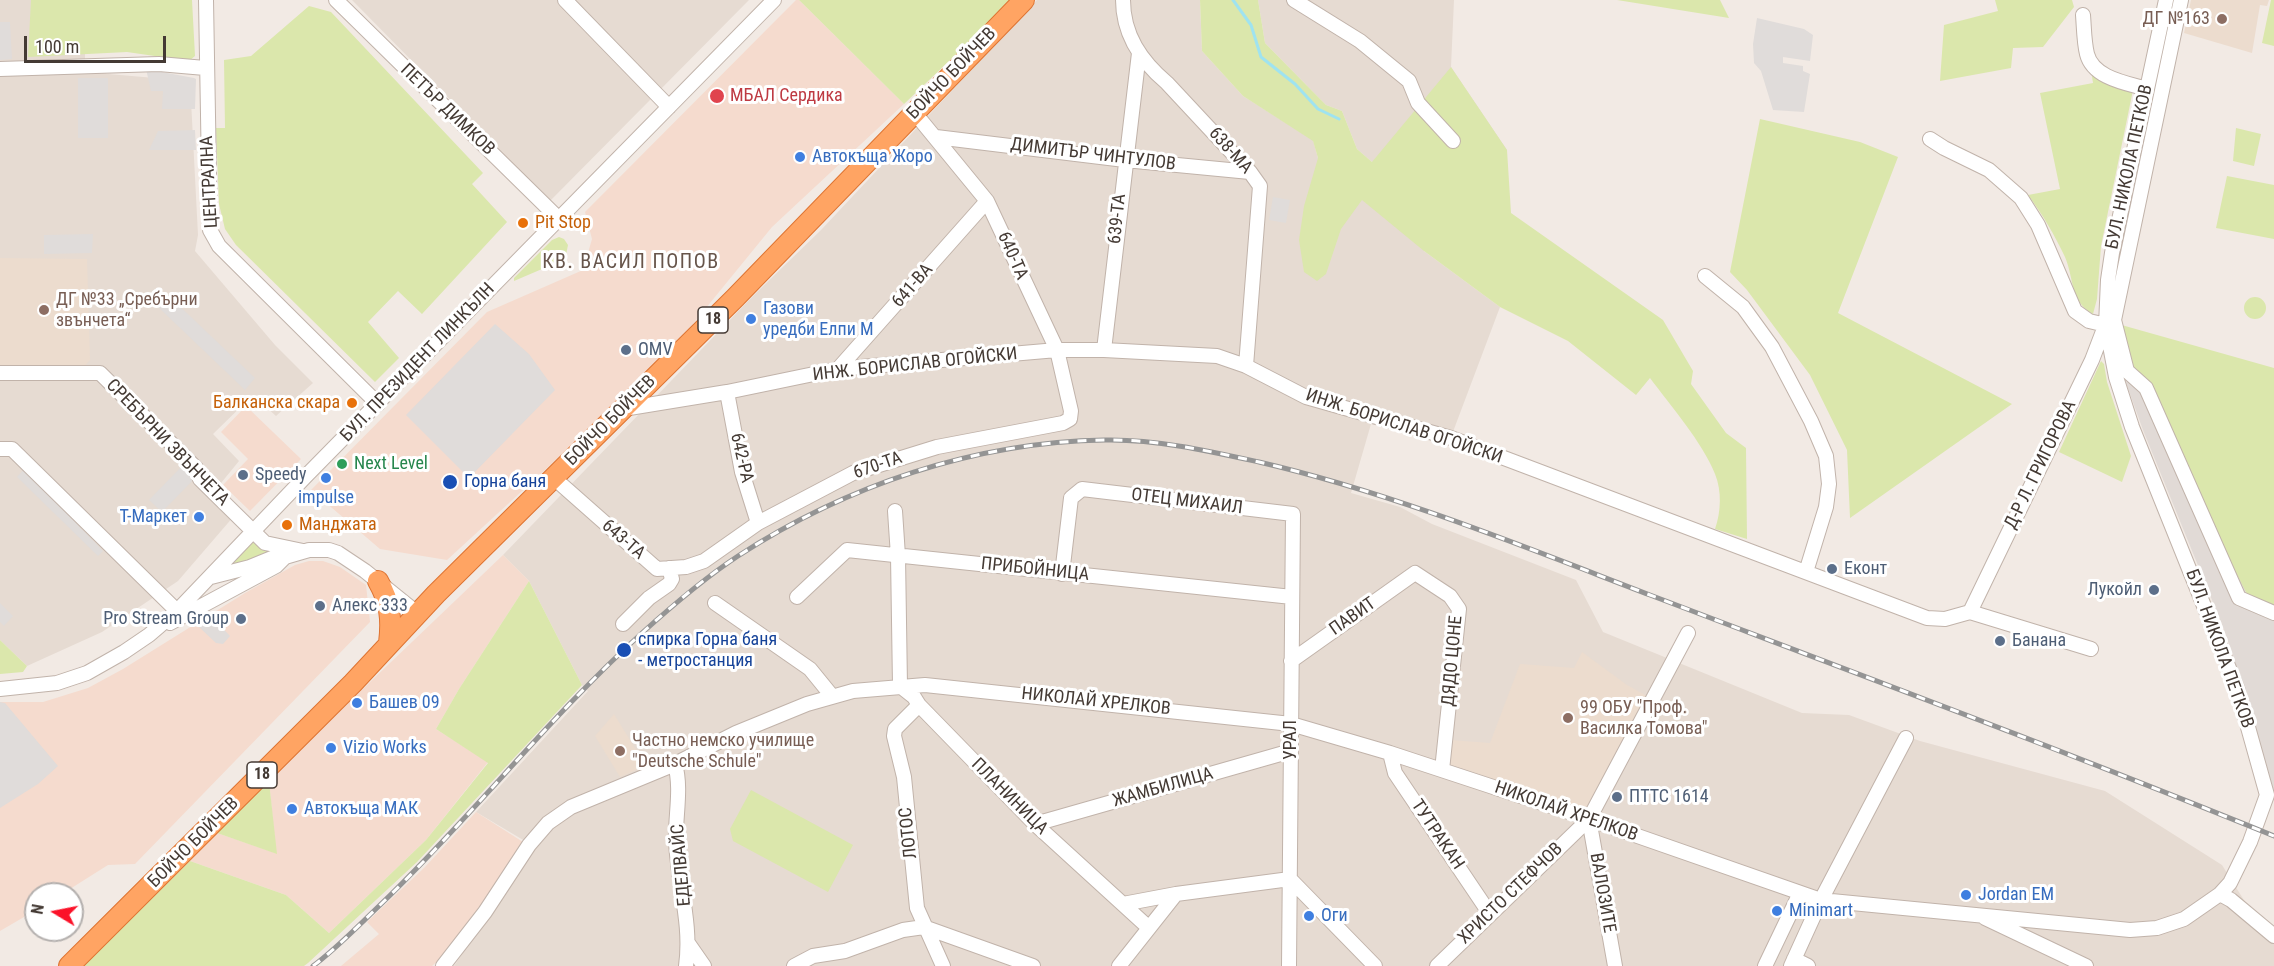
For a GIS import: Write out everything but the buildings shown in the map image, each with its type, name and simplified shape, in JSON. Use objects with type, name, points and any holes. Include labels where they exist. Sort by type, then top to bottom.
[{"type":"highway","name":"БОЙЧО БОЙЧЕВ","points":[[69,966],[353,683],[417,613],[735,298],[1024,0]]},
{"type":"highway","points":[[378,581],[390,606],[389,643]]},
{"type":"street","name":"ЦЕНТРАЛНА","points":[[206,0],[208,219],[213,238],[378,404]]},
{"type":"street","name":"ПЕТЪР ДИМКОВ","points":[[336,0],[560,219]]},
{"type":"street","points":[[565,0],[669,107]]},
{"type":"street","name":"БУЛ. ПРЕЗИДЕНТ ЛИНКЪЛН","points":[[0,689],[41,686],[73,678],[106,664],[149,635],[177,611],[774,0]]},
{"type":"street","name":"638-МА","points":[[1123,0],[1125,27],[1139,53],[1152,70],[1167,83],[1250,172],[1260,186],[1246,366]]},
{"type":"street","points":[[1294,0],[1360,41],[1409,81],[1418,103],[1453,141]]},
{"type":"street","name":"БУЛ. НИКОЛА ПЕТКОВ","points":[[1821,900],[2130,930],[2157,928],[2184,919],[2220,894],[2229,883],[2250,842],[2270,796],[2237,688],[2132,427],[2116,377],[2108,280],[2166,0]]},
{"type":"street","name":"БУЛ. НИКОЛА ПЕТКОВ","points":[[2110,323],[2181,0]]},
{"type":"street","points":[[2083,15],[2087,55],[2092,64],[2105,75],[2147,89]]},
{"type":"street","name":"639-ТА","points":[[1104,350],[1139,53]]},
{"type":"street","points":[[0,69],[159,64],[206,68]]},
{"type":"street","name":"640-ТА","points":[[914,112],[987,201],[1058,350],[1070,419]]},
{"type":"street","name":"ДИМИТЪР ЧИНТУЛОВ","points":[[936,137],[1125,160],[1250,172]]},
{"type":"street","points":[[1930,139],[1989,170],[2020,198],[2038,225],[2074,311],[2089,321],[2110,323],[2127,371],[2146,388],[2239,598],[2274,613]]},
{"type":"street","name":"641-ВА","points":[[838,369],[987,201]]},
{"type":"street","points":[[1705,276],[1743,308],[1772,347],[1811,421],[1826,456],[1829,484],[1826,507],[1806,572]]},
{"type":"street","name":"Д-Р Л. ГРИГОРОВА","points":[[1970,612],[2110,323]]},
{"type":"street","name":"ИНЖ. БОРИСЛАВ ОГОЙСКИ","points":[[623,410],[728,392],[838,369],[1058,350],[1217,356],[1246,366],[1306,397],[1450,438],[1927,618],[1945,619],[1970,612]]},
{"type":"street","name":"СРЕБЪРНИ ЗВЪНЧЕТА","points":[[0,373],[100,373],[195,468],[200,479],[253,532],[268,545],[303,551]]},
{"type":"street","name":"642-РА","points":[[728,392],[742,472],[759,523]]},
{"type":"street","name":"670-ТА","points":[[669,568],[686,567],[705,561],[759,523],[853,473],[937,447],[1063,423],[1070,419]]},
{"type":"street","points":[[0,449],[12,449],[177,611]]},
{"type":"street","name":"643-ТА","points":[[554,478],[657,569],[669,568]]},
{"type":"street","name":"ОТЕЦ МИХАИЛ","points":[[1062,574],[1071,498],[1082,489],[1293,514]]},
{"type":"street","points":[[895,512],[900,686]]},
{"type":"street","name":"УРАЛ","points":[[1288,966],[1293,514]]},
{"type":"street","points":[[227,592],[216,590],[211,577],[250,567],[272,558],[318,549],[338,553],[378,581],[417,613]]},
{"type":"street","name":"ПРИБОЙНИЦА","points":[[797,597],[847,550],[1292,597]]},
{"type":"street","points":[[149,635],[276,566],[285,557]]},
{"type":"street","points":[[623,624],[650,598],[669,584],[672,579],[669,568]]},
{"type":"street","name":"ПАВИТ","points":[[1291,661],[1415,573]]},
{"type":"street","name":"ДЯДО ЦОНЕ","points":[[1415,573],[1450,596],[1459,609],[1442,771]]},
{"type":"street","points":[[715,603],[810,669],[832,696]]},
{"type":"street","points":[[1970,612],[2091,649]]},
{"type":"street","name":"ХРИСТО СТЕФЧОВ","points":[[1437,966],[1589,819],[1688,633]]},
{"type":"street","name":"НИКОЛАЙ ХРЕЛКОВ","points":[[443,966],[485,912],[529,845],[556,817],[581,801],[675,764],[745,729],[832,696],[853,691],[900,686],[942,686],[1291,724],[1390,753],[1589,819],[1821,900]]},
{"type":"street","name":"ПЛАНИНИЦА","points":[[900,686],[1035,824],[1149,928]]},
{"type":"street","name":"ЛОТОС","points":[[919,705],[895,729],[894,736],[904,777],[919,916],[943,966]]},
{"type":"street","points":[[1808,966],[1792,963],[1821,900],[1906,738]]},
{"type":"street","name":"ЖАМБИЛИЦА","points":[[1035,824],[1291,751]]},
{"type":"street","name":"ТУТРАКАН","points":[[1390,753],[1395,773],[1490,914]]},
{"type":"street","name":"ЕДЕЛВАЙС","points":[[675,764],[678,778],[676,841],[688,943],[686,966]]},
{"type":"street","name":"ВАЛОЗИТЕ","points":[[1589,819],[1615,966]]},
{"type":"street","points":[[1123,904],[1176,894],[1290,879],[1375,966]]},
{"type":"street","points":[[1765,966],[1800,893]]},
{"type":"street","points":[[1119,966],[1176,894]]},
{"type":"street","points":[[2220,894],[2231,900],[2274,936]]},
{"type":"street","points":[[1974,914],[2062,961],[2086,966]]},
{"type":"street","points":[[798,965],[808,957],[822,960],[903,930],[924,927],[1033,966]]},
{"type":"street","points":[[688,943],[704,966]]},
{"type":"shaded area","points":[[0,0],[85,0],[85,72],[190,81],[198,235],[195,251],[275,345],[313,383],[276,416],[253,395],[213,434],[239,461],[217,488],[240,509],[178,581],[102,632],[27,666],[0,640]]},
{"type":"shaded area","points":[[352,0],[749,0],[550,201]]},
{"type":"shaded area","points":[[796,0],[799,0],[904,104],[772,227],[688,330],[595,424],[447,560],[380,549],[311,490],[487,312],[583,270],[592,239],[585,212]]},
{"type":"shaded area","points":[[1037,0],[1200,0],[1202,51],[1243,96],[1313,140],[1318,158],[1372,162],[1357,149],[1342,111],[1326,105],[1265,43],[1258,0],[1454,0],[1451,67],[1507,150],[1424,251],[1500,307],[1448,445],[1371,424],[1351,493],[1400,507],[1432,524],[1576,580],[1603,632],[1802,713],[1849,715],[1920,741],[2105,791],[2222,865],[2247,905],[2274,927],[2274,966],[454,966],[535,847],[476,812],[588,691],[582,685],[529,581],[503,555],[754,295],[821,230]]},
{"type":"shaded area","name":"ДГ №163","points":[[2191,0],[2269,0],[2267,6],[2260,5],[2252,53],[2184,33]]},
{"type":"shaded area","points":[[1757,18],[1804,29],[1813,35],[1810,61],[1783,57],[1783,63],[1803,66],[1803,71],[1810,74],[1804,112],[1773,110],[1761,71],[1754,63],[1753,44]]},
{"type":"shaded area","points":[[0,22],[10,22],[12,59],[0,60]]},
{"type":"shaded area","points":[[146,69],[196,79],[195,109],[162,109],[163,91],[151,91]]},
{"type":"shaded area","points":[[78,78],[108,78],[108,138],[78,138]]},
{"type":"shaded area","points":[[195,130],[196,150],[149,150],[158,131]]},
{"type":"shaded area","points":[[1273,197],[1290,200],[1286,223],[1269,220]]},
{"type":"shaded area","points":[[93,234],[92,253],[44,254],[44,235]]},
{"type":"shaded area","name":"ДГ №33 „Сребърни звънчета“","points":[[0,258],[87,259],[90,360],[84,367],[0,367]]},
{"type":"shaded area","points":[[168,295],[255,378],[245,390],[157,306]]},
{"type":"shaded area","points":[[495,324],[529,354],[555,390],[469,478],[406,415]]},
{"type":"shaded area","points":[[2129,366],[2274,368],[2274,792],[2244,688],[2223,627],[2126,383]]},
{"type":"shaded area","points":[[246,406],[301,459],[250,511],[223,485],[248,459],[221,432]]},
{"type":"shaded area","points":[[183,465],[196,477],[162,512],[149,500]]},
{"type":"shaded area","points":[[24,469],[103,551],[98,556],[17,477]]},
{"type":"shaded area","points":[[503,555],[529,581],[459,689],[436,729],[488,762],[426,840],[329,933],[286,895],[190,861],[217,833],[276,853],[269,781]]},
{"type":"shaded area","points":[[309,561],[323,561],[340,567],[366,585],[370,622],[135,864],[108,865],[81,882],[24,882],[24,917],[0,931],[0,702],[43,702],[88,688],[295,565]]},
{"type":"shaded area","points":[[0,603],[13,616],[4,626],[0,622]]},
{"type":"shaded area","points":[[213,618],[230,636],[223,644],[216,643],[199,627]]},
{"type":"shaded area","name":"99 ОБУ \"Проф. Василка Томова\"","points":[[1582,652],[1627,685],[1649,697],[1586,813],[1449,764],[1450,740],[1490,743],[1520,664],[1574,668]]},
{"type":"shaded area","points":[[0,702],[5,703],[58,766],[38,784],[0,808]]},
{"type":"shaded area","name":"Частно немско училище \"Deutsche Schule\"","points":[[614,714],[646,766],[620,777],[595,736]]},
{"type":"shaded area","points":[[476,812],[523,842],[508,863],[492,893],[451,949],[432,966],[341,966],[379,934],[367,922],[425,867]]},
{"type":"green space","points":[[31,0],[192,0],[195,56],[189,61],[127,52],[28,57]]},
{"type":"green space","points":[[799,0],[1011,0],[1012,1],[904,104]]},
{"type":"green space","points":[[1200,0],[1258,0],[1265,43],[1326,105],[1342,111],[1357,149],[1372,162],[1451,67],[1507,150],[1511,213],[1663,320],[1693,371],[1691,384],[1726,433],[1746,448],[1747,539],[1715,529],[1719,516],[1719,487],[1710,462],[1650,378],[1636,395],[1568,341],[1500,307],[1424,251],[1362,200],[1341,229],[1326,274],[1317,281],[1304,272],[1299,240],[1304,206],[1318,158],[1313,141],[1243,96],[1202,51]]},
{"type":"green space","points":[[1617,0],[1720,0],[1729,18]]},
{"type":"green space","points":[[1995,0],[2072,0],[2074,7],[2043,47],[2013,48],[2011,68],[1940,81],[1944,25],[1998,11]]},
{"type":"green space","points":[[2271,0],[2274,0],[2274,46],[2262,43]]},
{"type":"green space","points":[[309,6],[331,12],[483,173],[472,184],[507,222],[422,314],[398,291],[368,322],[399,358],[375,382],[236,245],[225,229],[219,204],[216,128],[225,128],[224,60],[251,56]]},
{"type":"green space","points":[[2091,70],[2133,90],[2101,246],[2097,299],[2093,314],[2080,303],[2076,296],[2065,257],[2048,225],[2028,195],[2060,189],[2040,93],[2093,83]]},
{"type":"green space","points":[[1760,119],[1860,142],[1898,157],[1838,313],[2012,404],[1850,518],[1847,450],[1810,375],[1747,290],[1730,272]]},
{"type":"green space","points":[[2236,128],[2261,134],[2254,166],[2233,161]]},
{"type":"green space","points":[[2227,176],[2274,185],[2274,239],[2216,228]]},
{"type":"green space","points":[[559,237],[564,239],[568,245],[566,255],[514,281],[514,278],[552,240]]},
{"type":"green space","points":[[2251,297],[2259,297],[2266,304],[2266,312],[2259,319],[2251,319],[2244,312],[2244,304]]},
{"type":"green space","points":[[2118,324],[2274,368],[2274,607],[2247,594],[2129,366]]},
{"type":"green space","points":[[2101,361],[2104,364],[2107,382],[2131,456],[2122,482],[2059,452]]},
{"type":"green space","points":[[253,542],[263,550],[274,553],[230,566]]},
{"type":"green space","points":[[529,581],[582,685],[417,862],[308,963],[304,966],[83,966],[190,861],[286,895],[329,933],[426,840],[488,763],[436,729],[459,689]]},
{"type":"green space","points":[[0,640],[27,666],[23,672],[0,674]]},
{"type":"green space","points":[[269,781],[277,854],[217,833]]},
{"type":"green space","points":[[751,790],[853,845],[828,892],[733,841],[730,829]]},
{"type":"waterway","points":[[1233,0],[1251,25],[1261,57],[1295,84],[1318,109],[1339,119]]},
{"type":"railway","points":[[313,966],[347,937],[413,872],[607,666],[677,602],[725,565],[823,508],[914,472],[1008,449],[1056,443],[1124,440],[1182,446],[1259,462],[1359,489],[1505,540],[2118,774],[2274,836]]},
{"type":"place","name":"ДГ №163","points":[[2222,19]]},
{"type":"place","name":"МБАЛ Сердика","points":[[717,96]]},
{"type":"place","name":"Автокъща Жоро","points":[[800,157]]},
{"type":"place","name":"Pit Stop","points":[[523,223]]},
{"type":"place","name":"ДГ №33 „Сребърни звънчета“","points":[[44,310]]},
{"type":"place","name":"Газови уредби Елпи М","points":[[751,319]]},
{"type":"place","name":"OMV","points":[[626,350]]},
{"type":"place","name":"Балканска скара","points":[[352,403]]},
{"type":"place","name":"Next Level","points":[[342,464]]},
{"type":"place","name":"Speedy","points":[[243,475]]},
{"type":"place","name":"impulse","points":[[326,478]]},
{"type":"place","name":"Горна баня","points":[[450,482]]},
{"type":"place","name":"Т-Маркет","points":[[199,517]]},
{"type":"place","name":"Манджата","points":[[287,525]]},
{"type":"place","name":"Еконт","points":[[1832,569]]},
{"type":"place","name":"Лукойл","points":[[2154,590]]},
{"type":"place","name":"Алекс 333","points":[[320,606]]},
{"type":"place","name":"Pro Stream Group","points":[[241,619]]},
{"type":"place","name":"Банана","points":[[2000,641]]},
{"type":"place","name":"спирка Горна баня - метростанция","points":[[624,650]]},
{"type":"place","name":"Башев 09","points":[[357,703]]},
{"type":"place","name":"99 ОБУ \"Проф. Василка Томова\"","points":[[1568,718]]},
{"type":"place","name":"Vizio Works","points":[[331,748]]},
{"type":"place","name":"Частно немско училище \"Deutsche Schule\"","points":[[620,751]]},
{"type":"place","name":"ПТТС 1614","points":[[1617,797]]},
{"type":"place","name":"Автокъща МАК","points":[[292,809]]},
{"type":"place","name":"Jordan EM","points":[[1966,895]]},
{"type":"place","name":"Minimart","points":[[1777,911]]},
{"type":"place","name":"Оги","points":[[1309,916]]},
{"type":"district","name":"КВ. ВАСИЛ ПОПОВ","points":[[631,263]]}]
